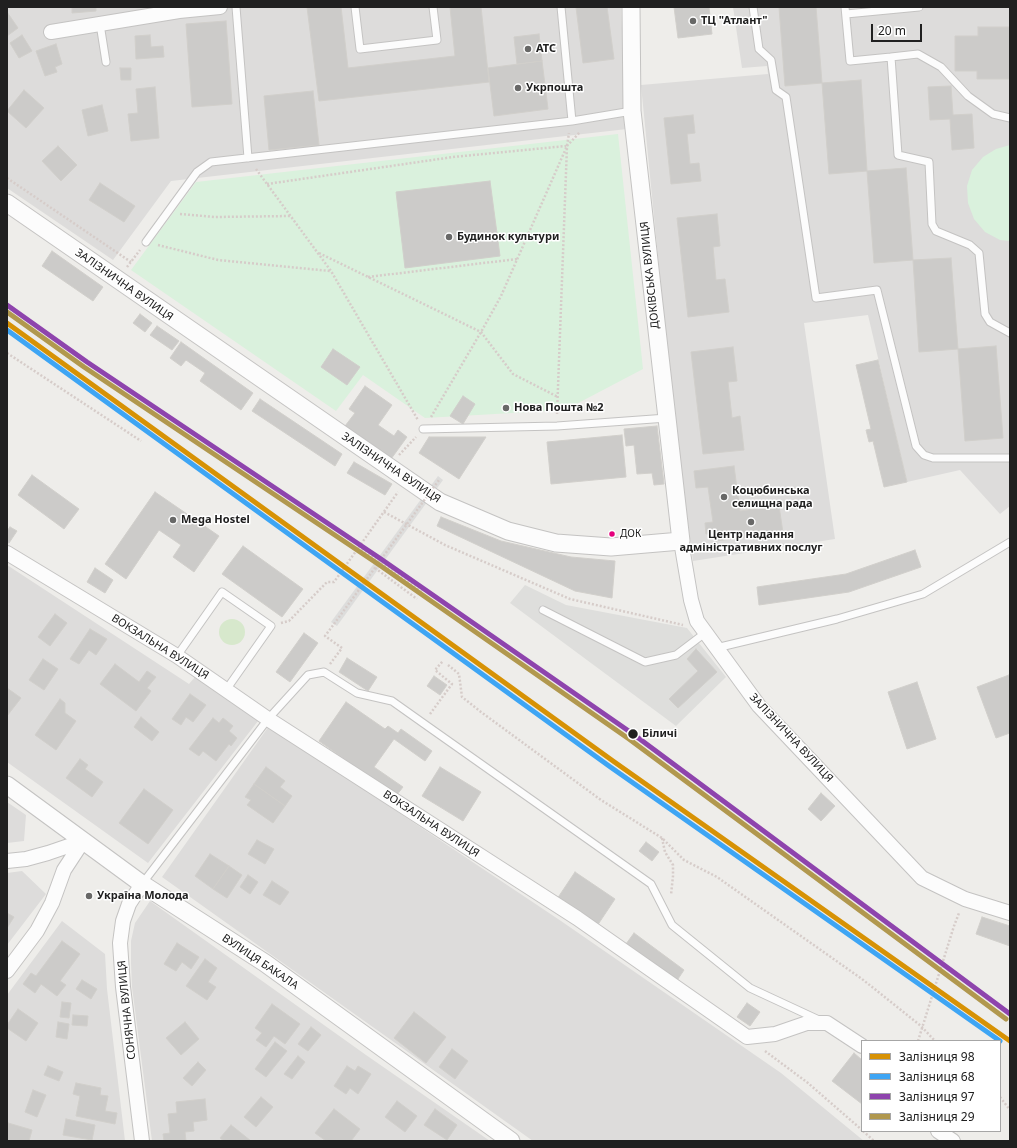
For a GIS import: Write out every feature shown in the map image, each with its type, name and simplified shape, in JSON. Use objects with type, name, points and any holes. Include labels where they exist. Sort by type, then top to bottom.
[{"type":"street","points":[[51,32],[178,11],[220,7]]},
{"type":"street","name":"ДОКІВСЬКА ВУЛИЦЯ","points":[[631,7],[632,111],[681,542]]},
{"type":"street","name":"ЗАЛІЗНИЧНА ВУЛИЦЯ","points":[[7,203],[440,502],[508,531],[556,543],[611,547],[681,542],[691,600],[697,621],[759,706],[922,878],[965,899],[1010,913]]},
{"type":"street","name":"ВОКЗАЛЬНА ВУЛИЦЯ","points":[[7,552],[177,656],[268,719],[577,918],[747,1037]]},
{"type":"street","name":"ВУЛИЦЯ БАКАЛА","points":[[7,785],[142,884],[265,964],[511,1141]]},
{"type":"street","points":[[7,861],[48,853],[83,841]]},
{"type":"street","points":[[7,972],[36,931],[52,902],[64,870],[83,841]]},
{"type":"street","name":"СОНЯЧНА ВУЛИЦЯ","points":[[142,884],[129,904],[123,921],[120,943],[123,987],[142,1141]]},
{"type":"street","points":[[747,1037],[775,1034],[807,1023],[827,1023],[861,1045]]},
{"type":"street","points":[[940,1132],[953,1141]]},
{"type":"lane","points":[[236,7],[248,158]]},
{"type":"lane","points":[[355,7],[360,49],[437,40],[434,7]]},
{"type":"lane","points":[[561,7],[572,121]]},
{"type":"lane","points":[[753,7],[759,50],[771,60],[776,90],[786,97],[816,298],[877,290],[916,446],[924,455],[933,458],[1010,458]]},
{"type":"lane","points":[[919,7],[846,10],[850,61],[918,54],[941,67],[968,96],[993,114],[1010,118]]},
{"type":"lane","points":[[100,24],[106,62]]},
{"type":"lane","points":[[891,57],[898,155],[929,162],[932,224],[936,231],[970,245],[979,253],[985,314],[990,322],[1010,333]]},
{"type":"lane","points":[[146,242],[197,172],[211,162],[572,121],[632,111]]},
{"type":"lane","points":[[423,429],[557,426],[667,418]]},
{"type":"lane","points":[[716,648],[836,619],[923,594],[1010,542]]},
{"type":"lane","points":[[177,656],[222,592],[271,626],[226,690]]},
{"type":"lane","points":[[543,610],[645,662],[676,655],[703,629]]},
{"type":"lane","points":[[142,884],[268,719],[308,675],[324,672],[357,693],[392,701],[651,884],[672,925],[750,988],[827,1023]]},
{"type":"path","points":[[397,458],[423,429],[501,296],[567,146],[595,118]]},
{"type":"path","points":[[557,426],[567,146],[572,121]]},
{"type":"path","points":[[267,184],[453,157],[567,146]]},
{"type":"path","points":[[248,158],[331,271],[423,429]]},
{"type":"path","points":[[7,178],[131,262]]},
{"type":"path","points":[[167,213],[215,217],[291,216]]},
{"type":"path","points":[[146,242],[218,260],[331,271]]},
{"type":"path","points":[[318,252],[481,332],[514,374],[558,397]]},
{"type":"path","points":[[367,277],[517,258]]},
{"type":"path","points":[[7,353],[141,441]]},
{"type":"path","points":[[331,663],[342,648],[325,636],[439,480]]},
{"type":"path","points":[[271,626],[289,621],[327,582],[334,582],[401,487]]},
{"type":"path","points":[[384,512],[445,545],[570,599],[703,629]]},
{"type":"path","points":[[358,547],[422,592]]},
{"type":"path","points":[[374,568],[417,599]]},
{"type":"path","points":[[423,723],[452,684],[435,670],[443,661]]},
{"type":"path","points":[[448,665],[459,674],[462,697],[480,712],[601,800],[662,838],[684,860],[717,877],[862,979],[922,1026],[934,1040]]},
{"type":"path","points":[[662,838],[665,852],[673,865],[668,918]]},
{"type":"path","points":[[918,1040],[954,926],[965,899]]},
{"type":"path","points":[[747,1037],[808,1083],[861,1130]]},
{"type":"path","points":[[1001,1098],[1010,1110]]},
{"type":"path","points":[[863,1132],[874,1141]]},
{"type":"shaded area","points":[[7,7],[621,7],[627,129],[171,181],[113,260],[7,188]]},
{"type":"shaded area","points":[[733,7],[1010,7],[1010,506],[1000,514],[960,470],[907,482],[868,315],[804,323],[835,539],[693,561],[674,418],[641,85],[768,74],[767,66],[742,68]]},
{"type":"shaded area","points":[[7,565],[189,684],[195,677],[258,721],[148,863],[7,762]]},
{"type":"shaded area","points":[[525,585],[566,605],[687,628],[726,677],[676,726],[510,603]]},
{"type":"shaded area","points":[[269,726],[561,921],[781,1073],[864,1141],[533,1141],[162,877]]},
{"type":"shaded area","points":[[7,802],[26,815],[24,841],[7,843]]},
{"type":"shaded area","points":[[22,871],[46,894],[7,945],[7,873]]},
{"type":"shaded area","points":[[150,901],[366,1055],[490,1141],[152,1141],[132,987],[131,963],[131,941],[135,923]]},
{"type":"shaded area","points":[[62,921],[105,954],[107,989],[125,1141],[7,1141],[7,995]]},
{"type":"green space","points":[[618,134],[643,369],[565,410],[425,418],[363,375],[336,411],[131,270],[196,182]]},
{"type":"green space","points":[[1010,145],[1010,241],[1000,240],[985,232],[974,219],[968,203],[967,186],[972,170],[983,157],[996,149]]},
{"type":"green space","points":[[232,619],[241,623],[245,632],[241,641],[232,645],[223,641],[219,632],[223,623]]},
{"type":"pier","points":[[438,476],[443,480],[337,626],[331,622]]},
{"type":"building","points":[[72,7],[96,7],[96,11],[72,13]]},
{"type":"building","points":[[307,7],[341,7],[348,68],[455,56],[450,7],[481,7],[489,82],[319,101]]},
{"type":"building","points":[[576,7],[607,7],[614,59],[583,63]]},
{"type":"building","name":"ТЦ \"Атлант\"","points":[[674,7],[709,7],[712,34],[678,38]]},
{"type":"building","points":[[779,7],[816,7],[822,83],[785,86]]},
{"type":"building","points":[[7,12],[18,28],[7,36]]},
{"type":"building","points":[[226,21],[232,104],[192,107],[186,24]]},
{"type":"building","points":[[978,27],[1010,27],[1010,79],[977,79],[977,71],[955,71],[955,36],[978,36]]},
{"type":"building","name":"АТС","points":[[539,34],[542,61],[517,64],[514,37]]},
{"type":"building","points":[[22,35],[32,51],[19,58],[10,43]]},
{"type":"building","points":[[150,35],[151,47],[163,46],[164,57],[136,59],[135,36]]},
{"type":"building","points":[[56,44],[62,64],[55,67],[57,72],[45,76],[36,51]]},
{"type":"building","name":"Укрпошта","points":[[542,61],[548,109],[494,116],[488,68]]},
{"type":"building","points":[[120,68],[131,68],[131,80],[121,80]]},
{"type":"building","points":[[861,80],[867,171],[829,174],[822,83]]},
{"type":"building","points":[[951,86],[953,115],[972,114],[974,148],[952,150],[950,119],[930,120],[928,87]]},
{"type":"building","points":[[155,87],[159,138],[131,141],[128,114],[138,113],[136,89]]},
{"type":"building","points":[[24,90],[44,108],[26,128],[7,111]]},
{"type":"building","points":[[313,91],[319,145],[269,150],[264,96]]},
{"type":"building","points":[[102,105],[108,131],[88,136],[82,110]]},
{"type":"building","points":[[693,115],[695,133],[687,134],[690,164],[699,163],[701,181],[671,184],[664,118]]},
{"type":"building","points":[[58,146],[77,165],[61,181],[42,161]]},
{"type":"building","points":[[906,168],[913,260],[874,263],[867,171]]},
{"type":"building","name":"Будинок культури","points":[[490,181],[500,256],[405,268],[396,192]]},
{"type":"building","points":[[100,183],[135,206],[124,222],[89,200]]},
{"type":"building","points":[[717,214],[720,246],[713,247],[716,280],[725,279],[729,312],[688,317],[677,218]]},
{"type":"building","points":[[52,251],[103,287],[93,301],[42,266]]},
{"type":"building","points":[[951,258],[958,349],[919,352],[913,260]]},
{"type":"building","points":[[140,314],[152,323],[145,332],[133,323]]},
{"type":"building","points":[[157,326],[179,341],[172,350],[150,335]]},
{"type":"building","points":[[181,342],[253,393],[241,410],[200,381],[205,373],[186,360],[181,366],[170,358]]},
{"type":"building","points":[[996,346],[1003,438],[965,441],[958,349]]},
{"type":"building","points":[[733,347],[737,381],[728,382],[732,418],[740,416],[744,450],[703,454],[691,352]]},
{"type":"building","points":[[333,349],[360,367],[347,385],[321,367]]},
{"type":"building","points":[[878,360],[907,482],[884,487],[873,441],[869,442],[866,430],[871,429],[856,365]]},
{"type":"building","points":[[365,386],[392,405],[378,425],[394,436],[398,430],[407,437],[391,459],[345,426],[355,413],[349,409]]},
{"type":"building","points":[[463,396],[475,404],[463,424],[450,416]]},
{"type":"building","points":[[260,399],[342,454],[335,466],[252,411]]},
{"type":"building","points":[[657,426],[664,484],[654,485],[652,473],[637,474],[634,445],[626,446],[624,429]]},
{"type":"building","points":[[622,435],[626,477],[551,484],[547,442]]},
{"type":"building","points":[[429,437],[486,437],[459,479],[419,453]]},
{"type":"building","points":[[354,462],[392,484],[385,495],[347,473]]},
{"type":"building","name":"Коцюбинська селищна рада","points":[[734,466],[740,511],[779,506],[783,533],[715,541],[714,534],[706,534],[705,523],[713,522],[708,487],[696,488],[694,471]]},
{"type":"building","points":[[32,475],[79,509],[64,529],[18,495]]},
{"type":"building","points":[[155,492],[219,536],[194,572],[173,557],[181,545],[159,530],[126,579],[105,564]]},
{"type":"building","points":[[441,517],[501,541],[571,557],[615,561],[612,598],[575,591],[437,526]]},
{"type":"building","points":[[10,527],[17,531],[9,543],[7,542],[7,531]]},
{"type":"building","points":[[243,546],[303,589],[282,617],[222,574]]},
{"type":"building","points":[[915,550],[921,567],[849,592],[759,605],[757,587],[846,574]]},
{"type":"building","points":[[95,568],[113,580],[105,593],[87,582]]},
{"type":"building","points":[[55,614],[67,623],[50,646],[38,637]]},
{"type":"building","points":[[90,629],[107,639],[96,655],[89,650],[79,664],[70,659]]},
{"type":"building","points":[[304,633],[318,643],[290,682],[276,672]]},
{"type":"building","points":[[696,649],[717,672],[678,708],[669,699],[698,671],[687,659]]},
{"type":"building","points":[[347,658],[377,677],[368,691],[339,672]]},
{"type":"building","points":[[43,659],[58,669],[44,690],[29,680]]},
{"type":"building","points":[[115,664],[139,682],[147,671],[156,677],[147,688],[151,691],[136,711],[100,684]]},
{"type":"building","points":[[1009,675],[1010,733],[996,738],[977,687]]},
{"type":"building","points":[[434,676],[447,685],[440,695],[427,686]]},
{"type":"building","points":[[917,682],[936,739],[907,749],[888,692]]},
{"type":"building","points":[[7,688],[21,698],[7,716]]},
{"type":"building","points":[[190,694],[206,705],[193,722],[186,717],[181,725],[172,719]]},
{"type":"building","points":[[60,699],[65,703],[65,713],[76,721],[56,750],[35,735]]},
{"type":"building","points":[[346,702],[385,729],[388,726],[398,733],[401,729],[432,751],[425,761],[394,739],[374,767],[403,787],[396,796],[319,741]]},
{"type":"building","points":[[141,717],[159,732],[152,741],[134,727]]},
{"type":"building","points":[[213,718],[219,723],[223,718],[233,726],[229,731],[237,738],[231,746],[229,744],[216,761],[203,751],[199,756],[189,749]]},
{"type":"building","points":[[80,759],[88,765],[85,769],[103,782],[92,797],[66,778]]},
{"type":"building","points":[[266,767],[285,781],[280,787],[292,796],[285,806],[254,784]]},
{"type":"building","points":[[440,767],[481,792],[463,821],[422,796]]},
{"type":"building","points":[[254,784],[285,806],[273,823],[247,805],[251,800],[245,797]]},
{"type":"building","points":[[144,789],[173,810],[148,844],[119,823]]},
{"type":"building","points":[[821,793],[835,806],[821,821],[808,809]]},
{"type":"building","points":[[257,840],[274,849],[265,864],[248,854]]},
{"type":"building","points":[[646,842],[659,852],[652,861],[639,851]]},
{"type":"building","points":[[210,854],[229,866],[213,889],[195,876]]},
{"type":"building","points":[[229,866],[242,875],[227,898],[213,889]]},
{"type":"building","points":[[575,872],[615,899],[597,926],[557,899]]},
{"type":"building","points":[[248,875],[258,882],[250,894],[240,887]]},
{"type":"building","points":[[272,881],[289,892],[280,905],[263,895]]},
{"type":"building","points":[[7,913],[14,917],[7,928]]},
{"type":"building","points":[[982,917],[1010,926],[1010,946],[976,934]]},
{"type":"building","points":[[634,933],[684,970],[676,982],[626,944]]},
{"type":"building","points":[[62,941],[80,954],[60,981],[66,985],[57,996],[41,984],[35,993],[23,984],[31,973],[36,976]]},
{"type":"building","points":[[177,943],[199,957],[191,969],[182,962],[176,971],[164,964]]},
{"type":"building","points":[[205,959],[217,968],[208,982],[216,987],[207,1000],[186,986]]},
{"type":"building","points":[[82,980],[97,989],[91,999],[76,989]]},
{"type":"building","points":[[62,1002],[71,1003],[69,1018],[60,1017]]},
{"type":"building","points":[[747,1003],[760,1012],[750,1026],[737,1017]]},
{"type":"building","points":[[272,1004],[300,1024],[285,1044],[274,1036],[266,1047],[256,1040],[262,1033],[255,1028]]},
{"type":"building","points":[[18,1009],[38,1023],[26,1041],[7,1028],[7,1025]]},
{"type":"building","points":[[414,1012],[446,1037],[426,1063],[394,1038]]},
{"type":"building","points":[[73,1015],[88,1016],[87,1026],[72,1025]]},
{"type":"building","points":[[58,1022],[69,1024],[67,1039],[56,1037]]},
{"type":"building","points":[[185,1022],[199,1039],[181,1055],[166,1038]]},
{"type":"building","points":[[311,1027],[321,1035],[308,1051],[298,1044]]},
{"type":"building","points":[[275,1042],[287,1051],[266,1077],[255,1069]]},
{"type":"building","points":[[452,1049],[468,1061],[455,1079],[439,1067]]},
{"type":"building","points":[[854,1053],[861,1059],[861,1103],[832,1081]]},
{"type":"building","points":[[298,1056],[305,1062],[292,1079],[284,1074]]},
{"type":"building","points":[[198,1062],[206,1070],[192,1086],[183,1078]]},
{"type":"building","points":[[48,1066],[63,1072],[59,1081],[44,1075]]},
{"type":"building","points":[[347,1066],[355,1071],[358,1066],[371,1074],[358,1094],[350,1088],[346,1094],[334,1086]]},
{"type":"building","points":[[76,1083],[101,1088],[100,1095],[108,1096],[105,1111],[117,1113],[115,1124],[76,1116],[80,1096],[73,1094]]},
{"type":"building","points":[[33,1090],[46,1095],[37,1117],[25,1112]]},
{"type":"building","points":[[261,1097],[273,1107],[256,1127],[244,1117]]},
{"type":"building","points":[[205,1099],[207,1120],[193,1122],[194,1131],[185,1132],[186,1141],[164,1141],[163,1134],[170,1133],[168,1114],[177,1113],[176,1102]]},
{"type":"building","points":[[397,1101],[417,1116],[405,1132],[385,1117]]},
{"type":"building","points":[[334,1109],[360,1129],[351,1141],[326,1141],[315,1133]]},
{"type":"building","points":[[435,1109],[457,1125],[447,1140],[424,1125]]},
{"type":"building","points":[[66,1119],[95,1125],[92,1140],[63,1135]]},
{"type":"building","points":[[8,1123],[32,1130],[29,1141],[7,1141]]},
{"type":"building","points":[[231,1125],[251,1141],[224,1141],[220,1138]]},
{"type":"rail line","name":"97","points":[[7,305],[87,362],[381,559],[633,734],[1010,1014]]},
{"type":"rail line","name":"29","points":[[7,312],[84,367],[378,564],[629,739],[1006,1019]]},
{"type":"rail line","name":"98","points":[[7,323],[613,761],[1010,1041]]},
{"type":"rail line","name":"68","points":[[7,330],[609,766],[999,1040]]},
{"type":"place","name":"ТЦ \"Атлант\"","points":[[693,21]]},
{"type":"place","name":"АТС","points":[[528,49]]},
{"type":"place","name":"Укрпошта","points":[[518,88]]},
{"type":"place","name":"Будинок культури","points":[[449,237]]},
{"type":"place","name":"Нова Пошта №2","points":[[506,408]]},
{"type":"place","name":"Коцюбинська селищна рада","points":[[724,497]]},
{"type":"place","name":"Mega Hostel","points":[[173,520]]},
{"type":"place","name":"Центр надання адміністративних послуг","points":[[751,522]]},
{"type":"place","name":"ДОК","points":[[612,534]]},
{"type":"place","name":"Біличі","points":[[633,734]]},
{"type":"place","name":"Україна Молода","points":[[89,896]]}]
